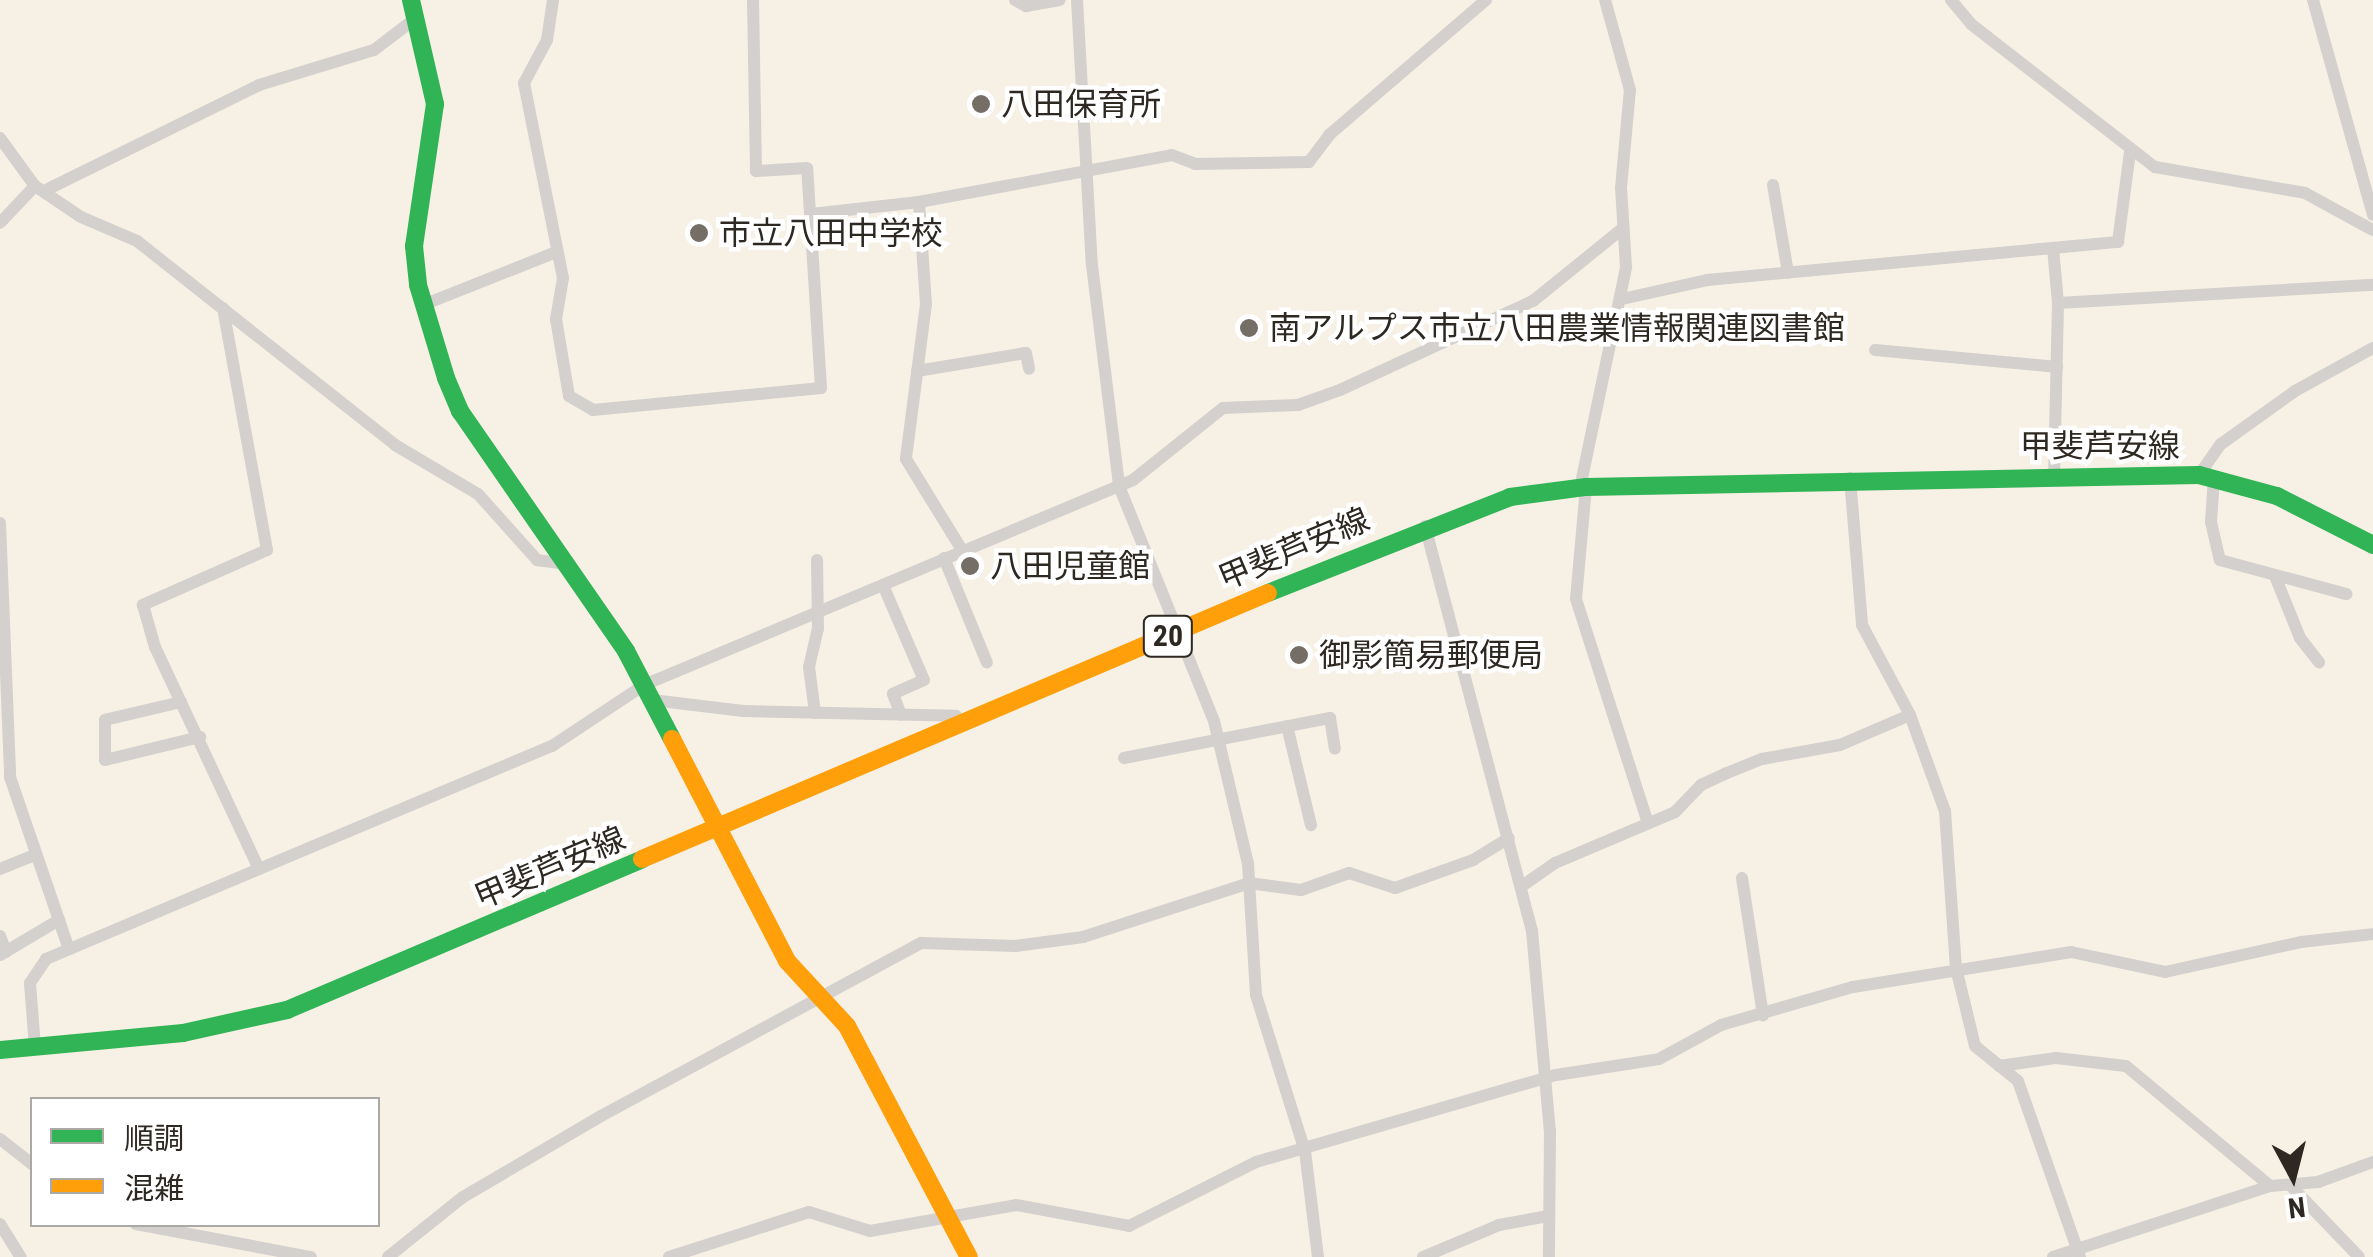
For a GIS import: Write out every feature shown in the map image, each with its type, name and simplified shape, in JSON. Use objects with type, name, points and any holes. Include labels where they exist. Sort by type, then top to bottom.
[{"type":"main road","points":[[414,9],[435,104],[414,246],[423,305],[460,411],[567,564],[648,692],[787,962],[847,1026],[969,1257]]},
{"type":"main road","name":"甲斐芦安線","points":[[0,1050],[183,1033],[288,1010],[1425,526],[1510,497],[1583,487],[1850,478],[2206,477],[2277,496],[2373,545]]},
{"type":"street","points":[[552,0],[546,40],[524,83],[564,291],[556,319],[569,396],[579,407],[822,388],[807,168],[756,171],[753,0]]},
{"type":"street","points":[[1015,0],[1026,6],[1059,0]]},
{"type":"street","points":[[1077,0],[1087,171],[1119,486],[1218,740],[1248,883],[1256,995],[1305,1152],[1318,1257]]},
{"type":"street","points":[[811,214],[919,202],[1172,154],[1195,164],[1310,162],[1329,135],[1486,0]]},
{"type":"street","points":[[1606,0],[1630,90],[1622,299],[1583,487],[1576,599],[1648,823]]},
{"type":"street","points":[[1950,0],[1971,24],[2130,152],[2178,173],[2306,194],[2373,230]]},
{"type":"street","points":[[2313,0],[2373,215]]},
{"type":"street","points":[[0,223],[42,188],[259,85],[374,50],[414,9]]},
{"type":"street","points":[[0,138],[42,188],[81,217],[136,241],[434,474],[478,494],[537,560],[567,564]]},
{"type":"street","points":[[1622,299],[1708,280],[2118,242],[2130,152]]},
{"type":"street","points":[[1773,185],[1788,273]]},
{"type":"street","points":[[919,202],[926,304],[906,459],[962,550]]},
{"type":"street","points":[[35,1047],[30,983],[46,959],[538,753],[648,692],[962,550],[1119,486],[1223,408],[1298,405],[1340,390],[1533,301],[1622,229]]},
{"type":"street","points":[[2053,248],[2058,303],[2054,476]]},
{"type":"street","points":[[423,305],[554,252]]},
{"type":"street","points":[[2058,303],[2373,285]]},
{"type":"street","points":[[222,308],[267,550],[144,605],[181,702],[259,869]]},
{"type":"street","points":[[2346,594],[2220,560],[2206,477],[2236,434],[2373,348]]},
{"type":"street","points":[[1876,350],[2057,367]]},
{"type":"street","points":[[917,371],[1026,353],[1029,369]]},
{"type":"street","points":[[1850,478],[1862,626],[1910,715],[1945,811],[1956,968],[1974,1046],[2018,1080],[2050,1187],[2079,1253]]},
{"type":"street","points":[[0,522],[5,777],[69,949]]},
{"type":"street","points":[[1425,526],[1522,886],[1547,1081],[1550,1257]]},
{"type":"street","points":[[944,558],[987,662]]},
{"type":"street","points":[[815,713],[810,667],[818,615],[817,560]]},
{"type":"street","points":[[2276,576],[2300,638],[2319,662]]},
{"type":"street","points":[[883,586],[924,680],[893,694],[901,715]]},
{"type":"street","points":[[648,692],[815,713],[956,716],[960,726]]},
{"type":"street","points":[[181,702],[105,720],[105,760],[200,738]]},
{"type":"street","points":[[1522,886],[1555,863],[1675,812],[1701,785],[1728,773],[1762,760],[1840,746],[1910,715]]},
{"type":"street","points":[[1124,758],[1330,718],[1334,749]]},
{"type":"street","points":[[1287,726],[1311,825]]},
{"type":"street","points":[[388,1257],[463,1198],[921,943],[1016,946],[1083,936],[1248,883],[1300,890],[1349,873],[1395,888],[1473,860],[1509,838]]},
{"type":"street","points":[[0,868],[34,855]]},
{"type":"street","points":[[1742,878],[1763,1015]]},
{"type":"street","points":[[0,936],[3,954],[58,920]]},
{"type":"street","points":[[669,1257],[809,1212],[870,1231],[1016,1205],[1129,1226],[1146,1222],[1230,1172],[1547,1081],[1658,1059],[1721,1025],[1853,988],[2071,952],[2165,972],[2301,942],[2373,934]]},
{"type":"street","points":[[1999,1066],[2084,1058],[2126,1066],[2270,1186]]},
{"type":"street","points":[[0,1140],[30,1162]]},
{"type":"street","points":[[2053,1257],[2079,1253],[2270,1186],[2291,1186],[2373,1162]]},
{"type":"street","points":[[2291,1186],[2359,1257]]},
{"type":"street","points":[[1423,1257],[1499,1225],[1548,1216]]},
{"type":"street","points":[[0,1224],[20,1257]]},
{"type":"street","points":[[152,1227],[310,1257]]},
{"type":"traffic: fast","points":[[411,0],[435,104],[414,246],[418,285],[446,378],[460,411],[626,651],[672,739]]},
{"type":"traffic: fast","points":[[1268,593],[1510,497],[1586,487],[2199,475],[2277,496],[2373,545]]},
{"type":"traffic: fast","points":[[0,1050],[183,1033],[287,1010],[642,859]]},
{"type":"traffic: slow","points":[[642,859],[1268,593]]},
{"type":"traffic: slow","points":[[672,739],[787,961],[847,1026],[969,1257]]},
{"type":"place","name":"八田保育所","points":[[981,104]]},
{"type":"place","name":"市立八田中学校","points":[[699,233]]},
{"type":"place","name":"南アルプス市立八田農業情報関連図書館","points":[[1249,328]]},
{"type":"place","name":"八田児童館","points":[[970,566]]},
{"type":"place","name":"御影簡易郵便局","points":[[1299,655]]}]
